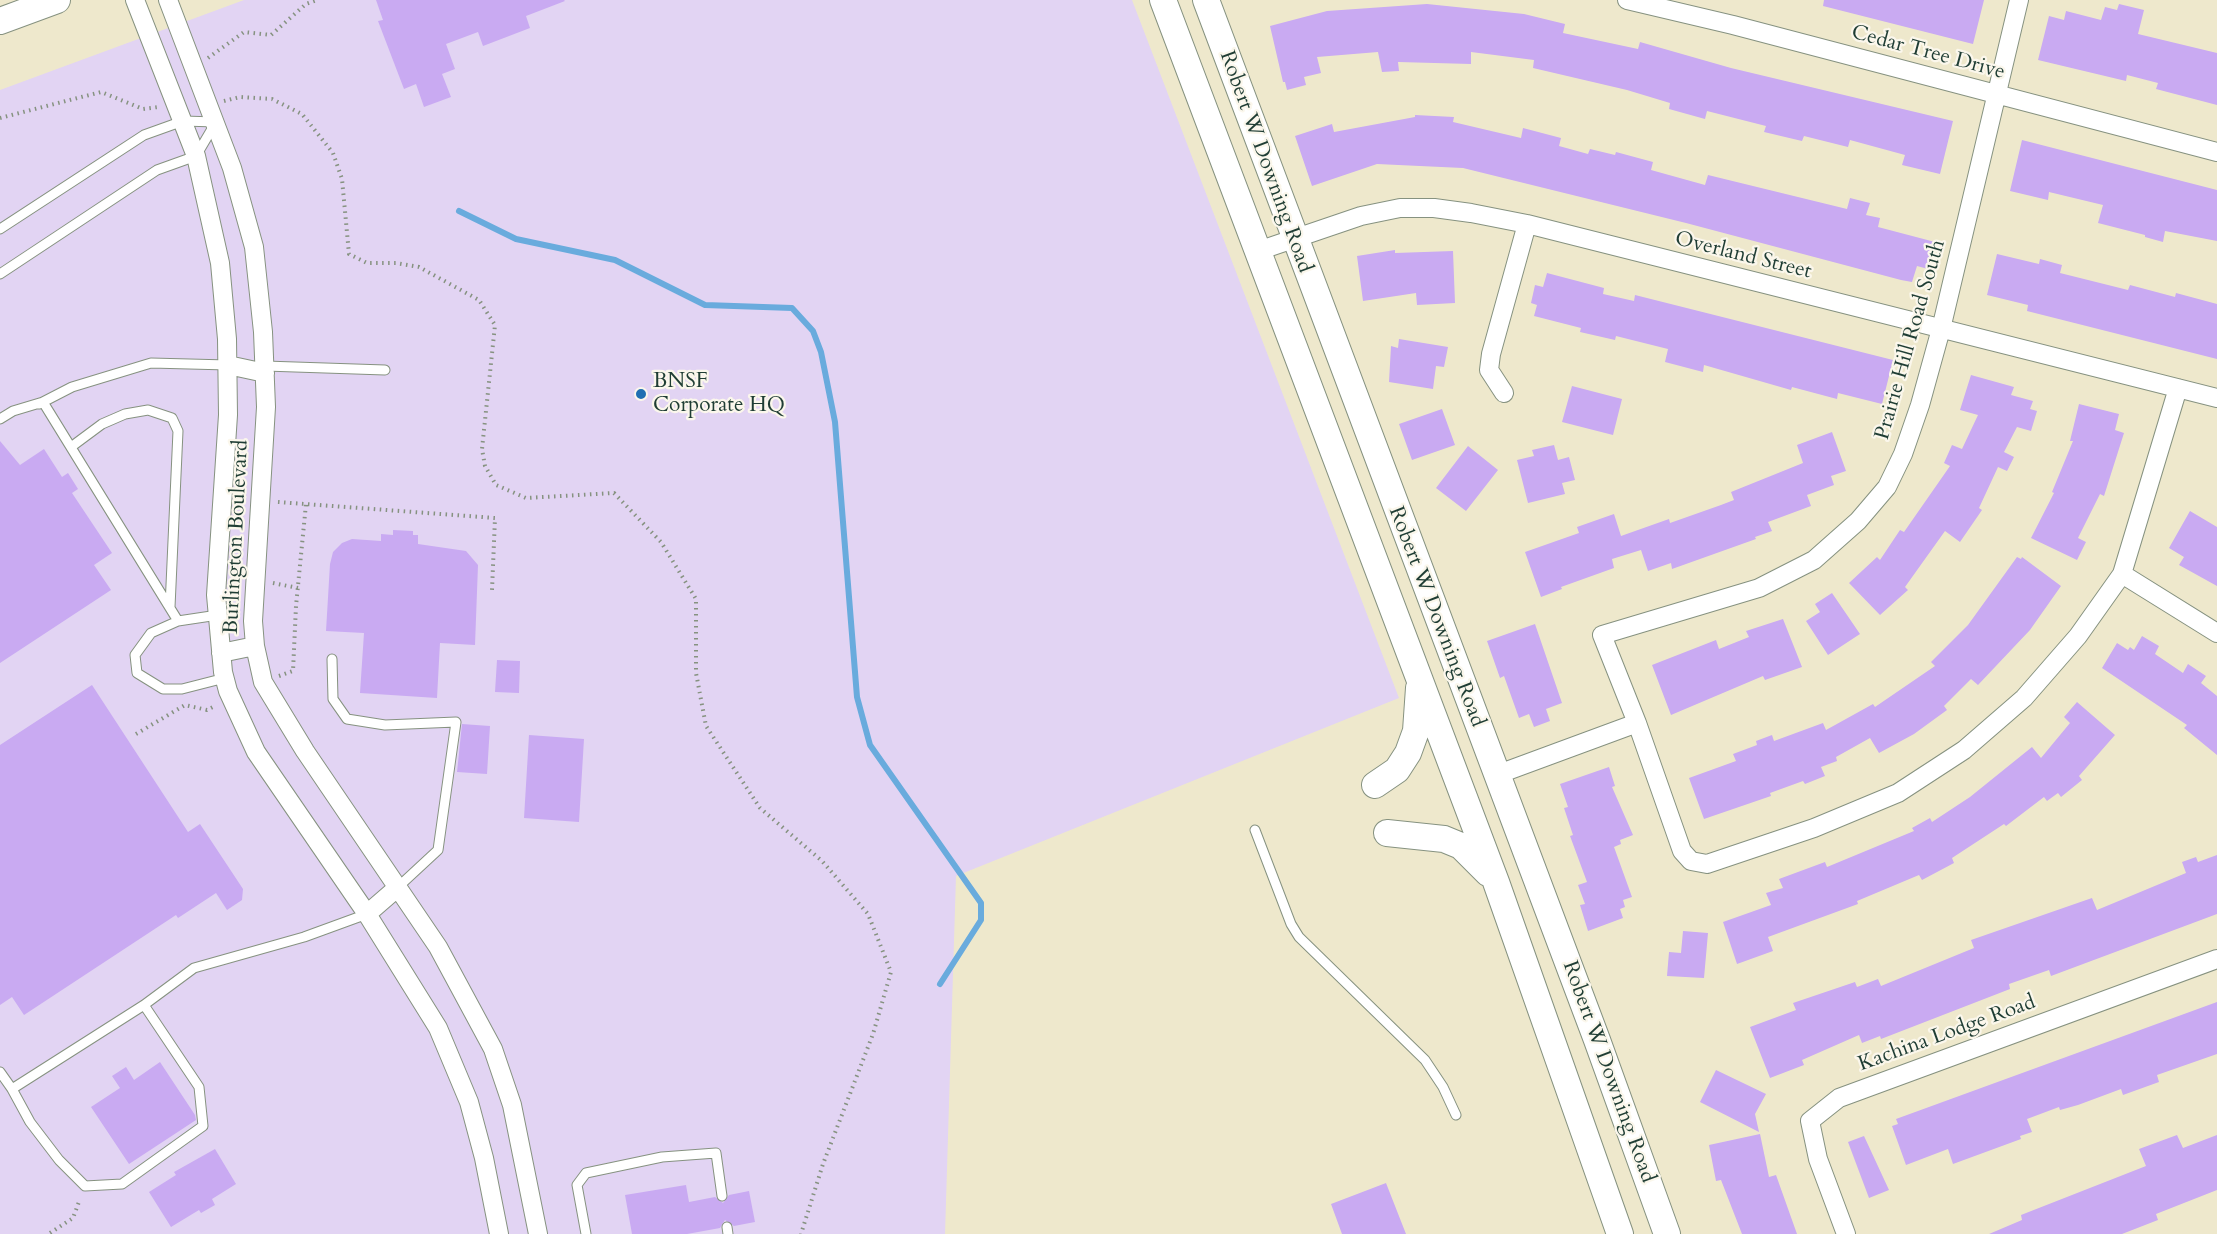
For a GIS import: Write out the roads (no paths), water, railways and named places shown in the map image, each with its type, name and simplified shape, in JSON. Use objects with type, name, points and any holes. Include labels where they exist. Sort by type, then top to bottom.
[{"type":"main road","points":[[0,21],[57,0]]},
{"type":"main road","name":"Robert W Downing Road","points":[[1163,0],[1496,882],[1620,1234]]},
{"type":"main road","name":"Robert W Downing Road","points":[[1210,1],[1293,237],[1667,1234]]},
{"type":"main road","points":[[1375,784],[1397,770],[1408,753],[1416,731],[1419,678]]},
{"type":"main road","points":[[1387,833],[1444,839],[1461,846],[1496,882]]},
{"type":"street","name":"Burlington Boulevard","points":[[135,0],[196,156],[220,263],[228,365],[228,415],[216,595],[225,678],[237,716],[256,752],[419,994],[449,1050],[469,1102],[484,1158],[499,1234]]},
{"type":"street","name":"Burlington Boulevard","points":[[168,0],[216,122],[254,247],[265,369],[262,505],[253,621],[255,646],[265,685],[305,751],[438,947],[493,1049],[512,1105],[538,1234]]},
{"type":"street","name":"Cedar Tree Drive","points":[[1627,0],[1733,25],[2217,152]]},
{"type":"street","name":"Prairie Hill Road South","points":[[1636,723],[1602,635],[1759,588],[1814,560],[1858,521],[1887,487],[1903,454],[1920,405],[1941,329],[2019,0]]},
{"type":"street","name":"Overland Street","points":[[1258,251],[1293,237],[1361,216],[1400,208],[1434,208],[1527,224],[2217,398]]},
{"type":"street","points":[[1504,393],[1489,370],[1491,354],[1527,224]]},
{"type":"street","points":[[228,365],[265,369]]},
{"type":"street","points":[[1496,775],[1636,723],[1682,851],[1691,861],[1707,864],[1815,828],[1898,793],[1964,750],[2024,698],[2078,636],[2122,574],[2178,388]]},
{"type":"street","points":[[2122,574],[2217,633]]},
{"type":"street","points":[[221,653],[255,646]]},
{"type":"street","points":[[367,914],[397,888]]},
{"type":"street","name":"Kachina Lodge Road","points":[[1846,1234],[1818,1159],[1810,1121],[1839,1098],[2217,958]]},
{"type":"lane","points":[[0,229],[179,113],[216,122],[196,156],[157,170],[0,274]]},
{"type":"lane","points":[[0,426],[72,387],[151,363],[228,365]]},
{"type":"lane","points":[[265,369],[385,370]]},
{"type":"lane","points":[[0,419],[13,411],[43,402]]},
{"type":"lane","points":[[43,402],[178,621]]},
{"type":"lane","points":[[71,447],[102,424],[125,414],[148,410],[172,418],[178,430],[170,607]]},
{"type":"lane","points":[[218,615],[178,621],[152,633],[135,655],[137,673],[163,689],[183,689],[225,678]]},
{"type":"lane","points":[[332,659],[333,699],[347,719],[385,725],[456,722],[438,850],[397,888]]},
{"type":"lane","points":[[1255,830],[1282,904],[1299,937],[1425,1060],[1443,1087],[1456,1115]]},
{"type":"lane","points":[[12,1089],[144,1005],[194,968],[304,937],[367,914]]},
{"type":"lane","points":[[0,1072],[30,1122],[59,1160],[84,1186],[122,1184],[203,1126],[200,1087],[144,1005]]},
{"type":"lane","points":[[586,1234],[577,1185],[585,1173],[662,1157],[716,1153],[722,1196]]},
{"type":"waterway","points":[[459,211],[516,239],[615,260],[705,305],[792,308],[813,331],[821,352],[835,422],[857,697],[870,745],[981,903],[981,920],[940,984]]},
{"type":"place","name":"BNSF Corporate HQ","points":[[641,394]]}]
